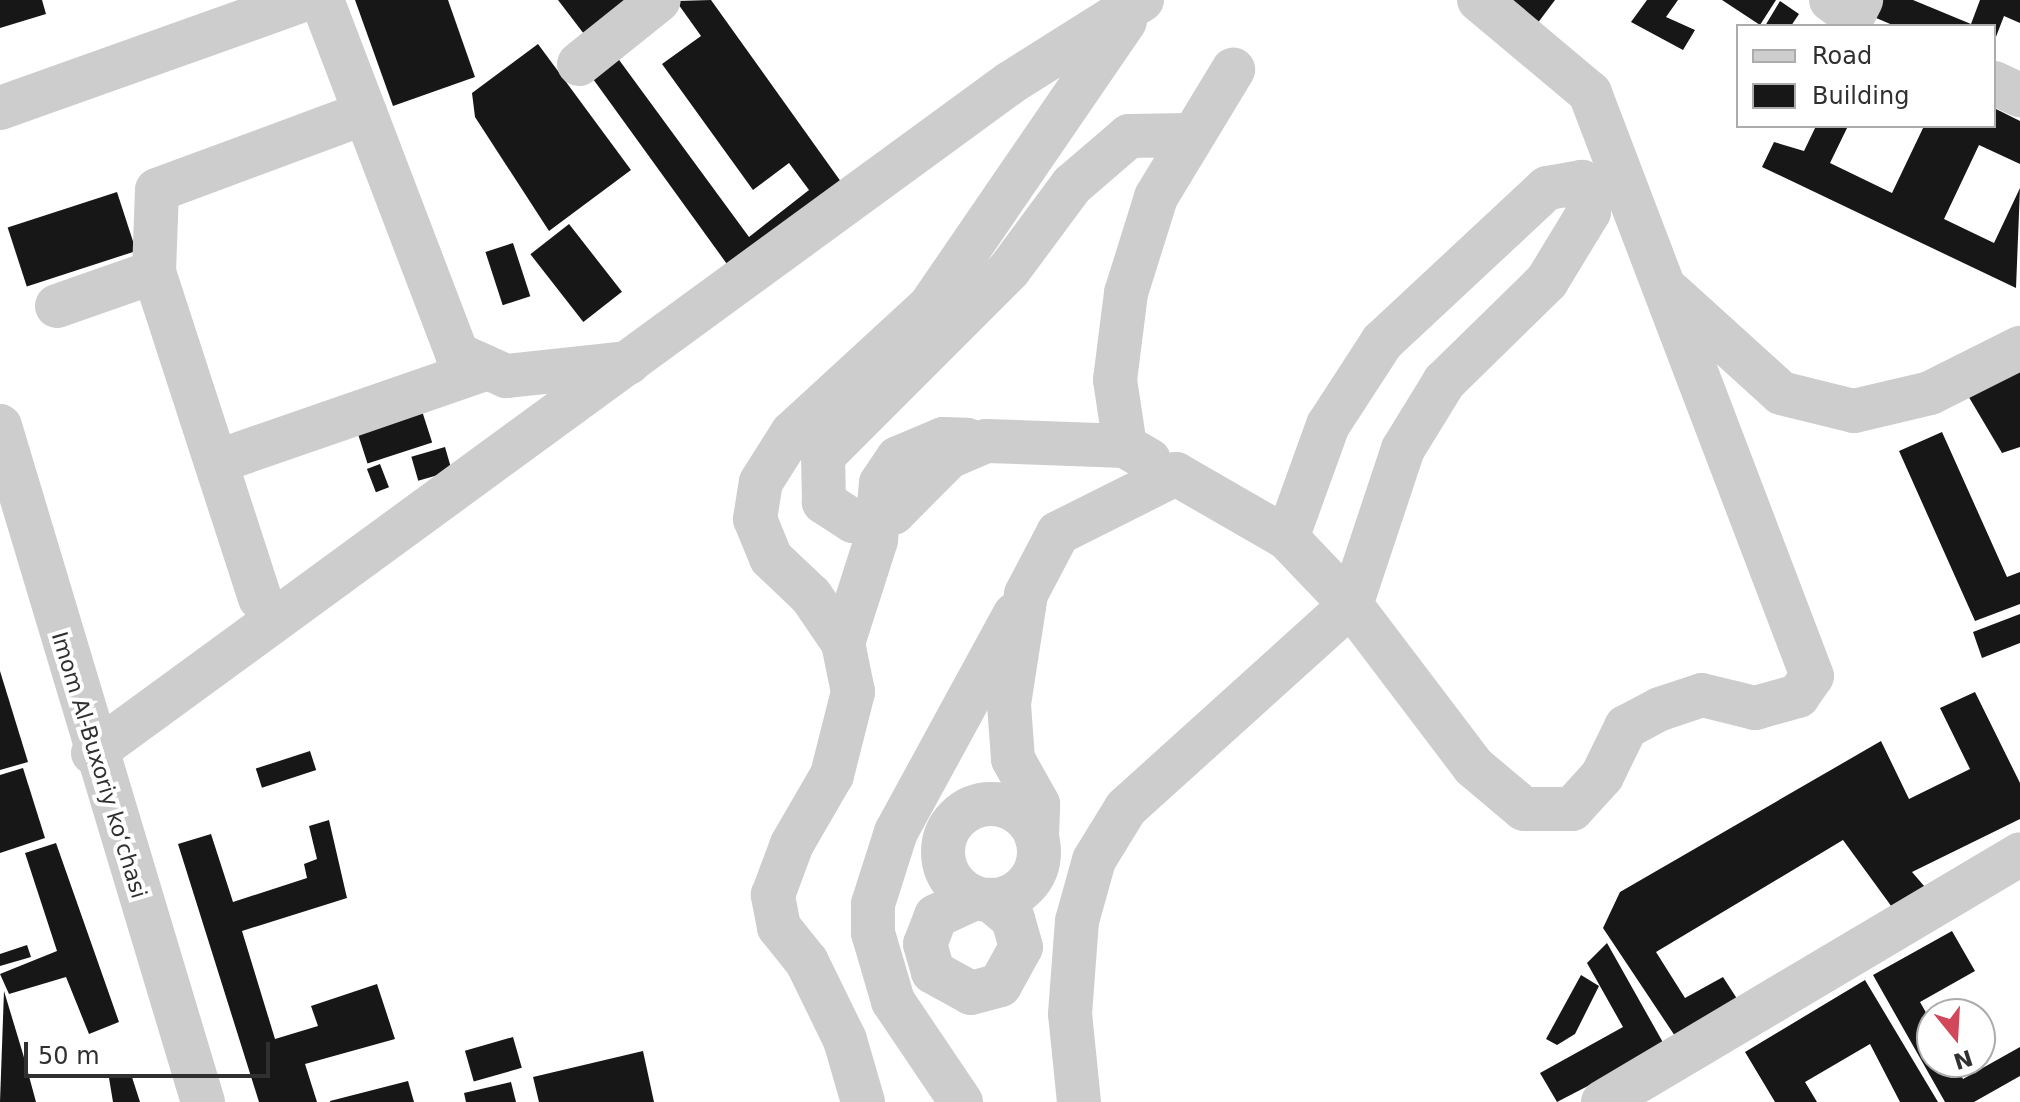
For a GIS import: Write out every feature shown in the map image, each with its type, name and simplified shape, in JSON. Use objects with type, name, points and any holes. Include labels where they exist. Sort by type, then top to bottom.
[{"type":"street","points":[[0,108],[304,0]]},
{"type":"street","points":[[322,0],[457,354],[506,376],[630,363]]},
{"type":"street","points":[[579,64],[659,0]]},
{"type":"street","points":[[843,643],[862,599],[881,483],[898,458],[943,439],[1125,446],[1287,538],[1351,605],[1474,767],[1524,809],[1572,809],[1602,776],[1626,727],[1660,709],[1702,695],[1755,708],[1798,696],[1812,676],[1801,633],[1711,421],[1672,294],[1590,93],[1479,0]]},
{"type":"street","points":[[93,753],[1010,83],[1136,6]]},
{"type":"street","points":[[863,1102],[845,1040],[807,962],[779,927],[773,895],[792,844],[832,775],[853,692],[843,643],[811,596],[771,558],[755,519],[761,482],[792,433],[930,306],[1136,6]]},
{"type":"street","points":[[1125,446],[1115,380],[1126,293],[1156,197],[1189,135],[1233,70]]},
{"type":"street","points":[[1996,84],[2020,95]]},
{"type":"street","points":[[260,598],[154,272],[157,190],[365,113]]},
{"type":"street","points":[[876,516],[853,521],[824,502],[823,456],[1009,270],[1072,185],[1129,136],[1189,135]]},
{"type":"street","points":[[1079,1102],[1070,1014],[1077,921],[1094,860],[1126,808],[1351,605],[1403,449],[1444,382],[1547,281],[1589,212],[1582,182],[1547,188],[1382,342],[1328,425],[1287,538]]},
{"type":"street","points":[[57,306],[154,272]]},
{"type":"street","points":[[1672,294],[1781,393],[1854,411],[1930,393],[2020,348]]},
{"type":"street","points":[[216,462],[487,368]]},
{"type":"street","name":"Imom Al-Buxoriy koʻchasi","points":[[0,426],[93,753],[203,1102]]},
{"type":"street","points":[[961,1102],[893,1001],[873,933],[873,904],[902,819],[1058,533],[1176,474]]},
{"type":"street","points":[[1026,594],[1009,704],[1013,759],[1038,804],[1037,838],[1029,882],[983,899],[945,866],[953,823],[993,805],[1020,814],[1037,838]]},
{"type":"street","points":[[1603,1102],[2020,854]]},
{"type":"building","points":[[0,0],[42,0],[46,14],[0,28]]},
{"type":"building","points":[[355,0],[448,0],[475,77],[393,106]]},
{"type":"building","points":[[558,0],[629,0],[584,34]]},
{"type":"building","points":[[711,0],[844,186],[732,271],[588,72],[614,53],[749,237],[809,190],[789,163],[753,190],[662,64],[701,36],[676,1]]},
{"type":"building","points":[[1505,0],[1555,0],[1537,24]]},
{"type":"building","points":[[1647,0],[1678,0],[1666,17],[1695,30],[1683,50],[1631,22]]},
{"type":"building","points":[[1722,0],[1776,0],[1758,24]]},
{"type":"building","points":[[1875,0],[1913,0],[1971,24],[1890,24],[1869,15]]},
{"type":"building","points":[[1980,0],[2020,0],[2020,23],[2004,16],[1996,37],[1996,24],[1971,24]]},
{"type":"building","points":[[1780,1],[1799,14],[1792,24],[1766,24]]},
{"type":"building","points":[[538,44],[631,170],[549,231],[475,117],[472,93]]},
{"type":"building","points":[[1996,109],[2020,121],[2020,164],[1979,145],[1944,219],[1994,243],[2020,188],[2016,288],[1762,167],[1774,142],[1804,151],[1815,128],[1847,128],[1830,163],[1892,193],[1923,128],[1996,128]]},
{"type":"building","points":[[117,192],[136,251],[27,287],[8,228]]},
{"type":"building","points":[[569,224],[622,292],[583,322],[530,254]]},
{"type":"building","points":[[513,243],[530,296],[503,305],[485,252]]},
{"type":"building","points":[[2020,371],[2020,447],[2002,453],[1964,389]]},
{"type":"building","points":[[422,411],[432,442],[368,463],[357,432]]},
{"type":"building","points":[[1942,432],[2007,577],[2020,572],[2020,604],[1975,621],[1899,451]]},
{"type":"building","points":[[445,447],[452,471],[418,481],[411,457]]},
{"type":"building","points":[[380,464],[389,487],[376,492],[367,469]]},
{"type":"building","points":[[2020,614],[2020,643],[1982,658],[1973,632]]},
{"type":"building","points":[[0,671],[28,762],[0,770]]},
{"type":"building","points":[[1975,692],[2020,783],[2020,819],[1912,872],[1931,894],[1897,914],[1843,840],[1656,952],[1685,998],[1723,977],[1743,1008],[1681,1045],[1603,928],[1620,892],[1881,741],[1909,799],[1970,769],[1940,708]]},
{"type":"building","points":[[310,751],[316,770],[262,788],[256,769]]},
{"type":"building","points":[[23,768],[45,838],[0,853],[0,775]]},
{"type":"building","points":[[329,820],[347,898],[242,931],[275,1039],[318,1026],[311,1006],[377,984],[395,1039],[305,1064],[317,1102],[259,1102],[178,844],[211,834],[233,902],[307,878],[304,864],[317,859],[309,826]]},
{"type":"building","points":[[56,843],[119,1022],[89,1034],[66,977],[9,994],[0,974],[57,951],[25,853]]},
{"type":"building","points":[[1952,931],[1975,971],[1927,998],[1916,998],[1916,1051],[1873,975]]},
{"type":"building","points":[[1607,943],[1665,1046],[1557,1102],[1540,1073],[1623,1027],[1587,963]]},
{"type":"building","points":[[27,945],[31,957],[0,966],[0,954]]},
{"type":"building","points":[[1581,975],[1599,986],[1575,1034],[1557,1045],[1546,1039]]},
{"type":"building","points":[[1865,980],[1916,1065],[1916,1078],[1924,1078],[1938,1102],[1900,1102],[1870,1044],[1805,1082],[1817,1102],[1775,1102],[1745,1052]]},
{"type":"building","points":[[4,991],[23,1054],[36,1102],[0,1102]]},
{"type":"building","points":[[513,1037],[522,1068],[474,1082],[465,1051]]},
{"type":"building","points":[[2020,1047],[2020,1076],[1974,1102],[1945,1102],[1931,1078],[1996,1078],[1996,1060]]},
{"type":"building","points":[[643,1051],[654,1102],[539,1102],[533,1077]]},
{"type":"building","points":[[131,1074],[140,1102],[113,1102],[109,1078]]},
{"type":"building","points":[[408,1081],[414,1102],[330,1102],[330,1101]]},
{"type":"building","points":[[511,1082],[516,1102],[466,1102],[464,1093]]}]
